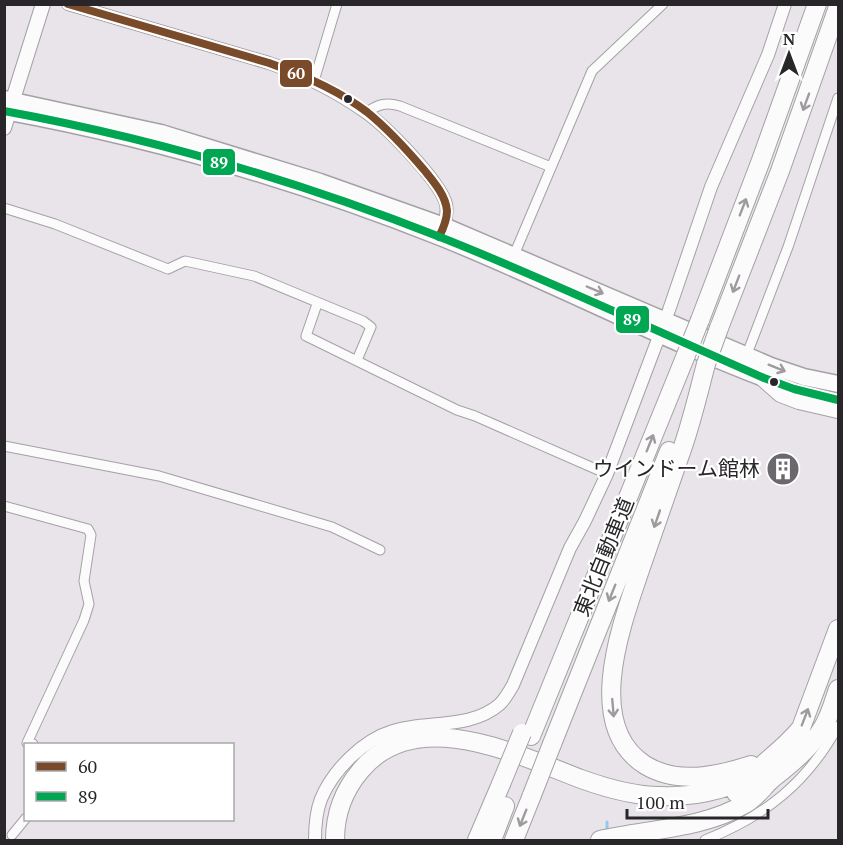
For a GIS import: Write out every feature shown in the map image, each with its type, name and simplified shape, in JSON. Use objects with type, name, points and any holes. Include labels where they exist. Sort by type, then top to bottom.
[{"type":"highway","name":"東北自動車道","points":[[492,840],[506,785],[526,734],[597,575],[700,320],[817,4]]},
{"type":"highway","name":"東北自動車道","points":[[514,840],[706,364],[784,161],[838,7]]},
{"type":"highway","points":[[7,110],[184,140],[320,182],[442,231],[663,327],[747,354],[804,377],[838,384]]},
{"type":"highway","points":[[442,231],[514,255],[764,378],[811,394],[838,400]]},
{"type":"highway","points":[[706,364],[686,438],[618,641],[612,676],[613,715],[628,750],[643,763],[663,773],[712,776],[767,760]]},
{"type":"highway","points":[[764,378],[781,393],[798,400],[838,409]]},
{"type":"highway","points":[[335,840],[335,826],[341,801],[355,776],[375,756],[413,740],[444,738],[473,742],[505,750],[602,786],[643,795],[696,795],[725,787],[749,776],[791,741],[801,728],[838,629]]},
{"type":"highway","points":[[600,840],[694,823],[722,814],[752,799],[799,756],[824,726],[838,689]]},
{"type":"highway","points":[[346,840],[346,818],[365,779],[389,759],[417,750],[448,749],[487,755],[600,796],[658,807],[710,802],[769,782]]},
{"type":"highway","points":[[477,840],[506,785]]},
{"type":"main road","points":[[7,110],[43,4]]},
{"type":"street","points":[[68,4],[269,63],[314,81],[367,112],[416,161],[435,184],[446,202],[447,210],[442,231]]},
{"type":"street","points":[[314,81],[337,4]]},
{"type":"street","points":[[514,255],[592,71],[663,4]]},
{"type":"street","points":[[315,840],[315,828],[321,801],[330,783],[344,765],[365,745],[392,731],[426,724],[462,723],[490,711],[501,703],[513,685],[570,548],[607,474],[663,327],[711,187],[768,55],[785,4]]},
{"type":"street","points":[[747,354],[788,247],[838,98]]},
{"type":"street","points":[[367,112],[378,104],[387,102],[400,105],[552,167]]},
{"type":"street","points":[[4,208],[55,224],[168,269],[185,261],[254,276],[317,304],[363,321],[371,327],[357,360]]},
{"type":"street","points":[[317,304],[306,336],[457,410],[607,474]]},
{"type":"street","points":[[4,446],[159,476],[332,527],[380,550]]},
{"type":"street","points":[[4,506],[88,529],[91,535],[84,581],[89,604],[84,620],[27,743]]},
{"type":"street","points":[[705,840],[750,819],[776,802],[798,783],[818,759],[838,726]]},
{"type":"street","points":[[12,835],[24,820]]},
{"type":"waterway","points":[[607,822],[607,831]]},
{"type":"transit line","name":"60","points":[[68,4],[269,63],[307,78],[344,97],[367,112],[398,140],[436,185],[447,211],[446,221],[439,237]]},
{"type":"transit line","name":"89","points":[[4,111],[170,148],[334,198],[481,253],[764,378],[794,389],[838,400]]},
{"type":"place","name":"ウインドーム館林","points":[[783,469]]}]
